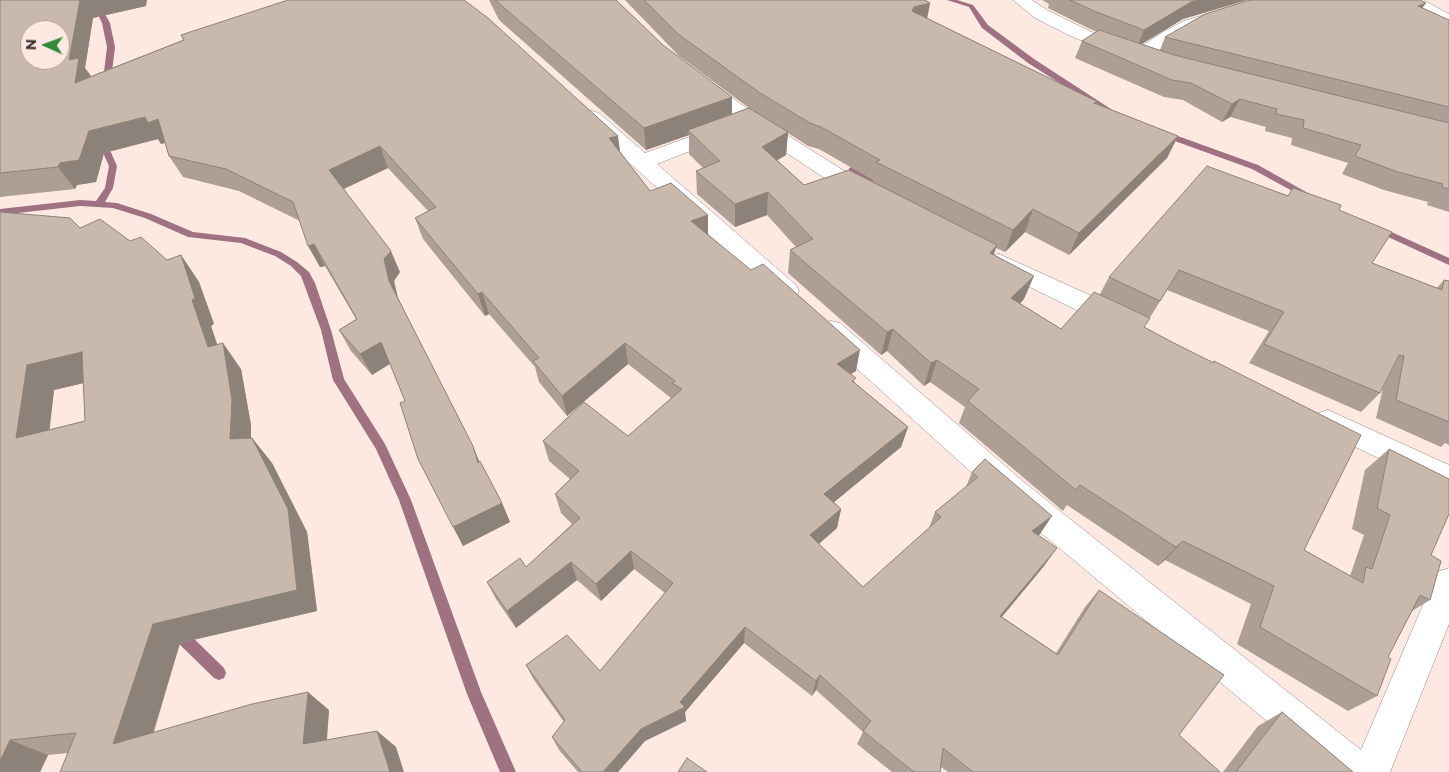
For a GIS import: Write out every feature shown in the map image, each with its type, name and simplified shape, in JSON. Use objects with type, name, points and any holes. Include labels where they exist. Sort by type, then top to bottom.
[{"type":"street","points":[[1021,0],[1041,14],[1081,34],[1165,64]]},
{"type":"street","points":[[1205,0],[1232,13]]},
{"type":"street","points":[[1139,56],[1169,36],[1190,25],[1270,0]]},
{"type":"street","points":[[1410,0],[1449,21]]},
{"type":"street","points":[[688,73],[751,121],[843,180],[885,202]]},
{"type":"street","points":[[570,97],[1015,493],[1358,772]]},
{"type":"street","points":[[642,162],[751,121]]},
{"type":"street","points":[[978,251],[1138,329]]},
{"type":"street","points":[[1307,410],[1449,479]]},
{"type":"street","points":[[1370,772],[1449,583]]},
{"type":"building","points":[[0,0],[80,0],[70,55],[70,20],[20,20],[20,70],[70,70],[70,60],[79,58],[75,83],[184,40],[181,35],[288,0],[464,0],[488,18],[618,136],[609,138],[650,191],[671,183],[708,215],[691,221],[751,270],[763,264],[860,350],[837,364],[856,378],[852,381],[908,427],[824,494],[841,509],[810,535],[863,587],[941,517],[935,512],[978,477],[972,472],[985,459],[1052,516],[1032,531],[1057,548],[1000,616],[1058,655],[1099,590],[1224,675],[1179,735],[1220,772],[973,772],[943,748],[940,772],[914,772],[863,731],[871,721],[820,675],[816,681],[745,627],[680,702],[685,707],[641,729],[603,772],[582,772],[552,737],[565,720],[526,665],[567,635],[600,671],[673,583],[631,551],[596,584],[571,562],[507,611],[487,582],[520,558],[526,567],[580,518],[555,494],[579,471],[543,441],[584,402],[628,436],[682,389],[672,383],[675,381],[625,343],[562,396],[533,361],[539,358],[482,292],[478,294],[415,218],[436,207],[380,146],[329,170],[391,251],[384,259],[389,281],[473,446],[478,463],[480,461],[502,503],[453,527],[418,459],[400,403],[405,401],[381,342],[360,354],[339,330],[357,319],[314,244],[308,246],[293,202],[226,169],[169,156],[158,119],[148,123],[145,117],[89,131],[79,160],[60,163],[58,167],[0,173]]},
{"type":"building","points":[[495,0],[616,0],[663,45],[732,97],[644,128]]},
{"type":"building","points":[[644,0],[925,0],[930,3],[914,7],[912,11],[1098,102],[1094,103],[1178,136],[1079,233],[1033,209],[1013,230],[876,162],[880,160],[821,127],[810,123],[760,93],[678,34]]},
{"type":"building","points":[[1070,0],[1199,0],[1191,2],[1144,30]]},
{"type":"building","points":[[1250,0],[1420,0],[1426,3],[1418,6],[1449,20],[1449,107],[1165,37],[1205,14]]},
{"type":"building","points":[[1099,30],[1174,55],[1449,123],[1449,189],[1442,187],[1443,184],[1398,172],[1355,156],[1361,145],[1303,128],[1304,120],[1276,114],[1277,109],[1240,99],[1232,104],[1191,83],[1172,80],[1082,41]]},
{"type":"building","points":[[749,108],[788,132],[762,147],[804,185],[849,170],[997,245],[990,253],[1034,276],[1011,298],[1061,329],[1094,292],[1150,318],[1144,327],[1170,341],[1361,435],[1304,550],[1363,583],[1366,567],[1372,569],[1390,515],[1377,508],[1389,449],[1449,479],[1449,514],[1431,555],[1441,561],[1430,600],[1420,595],[1388,657],[1391,659],[1377,696],[1260,627],[1274,586],[1183,541],[1176,547],[1080,485],[1076,490],[968,401],[979,389],[937,360],[931,363],[893,329],[887,332],[790,250],[813,239],[768,192],[735,204],[696,171],[720,161],[688,130]]},
{"type":"building","points":[[1207,166],[1288,196],[1293,188],[1341,205],[1339,210],[1392,232],[1372,263],[1442,290],[1444,280],[1449,281],[1449,422],[1396,400],[1404,356],[1399,355],[1380,393],[1264,344],[1284,312],[1179,270],[1160,301],[1109,277]]},
{"type":"building","points":[[0,212],[70,218],[80,228],[100,219],[130,241],[141,237],[167,260],[181,255],[195,298],[192,300],[208,347],[223,343],[232,400],[230,439],[252,438],[288,509],[297,590],[153,624],[113,744],[252,704],[308,692],[303,744],[377,731],[390,772],[60,772],[76,733],[10,740],[0,761]],"holes":[[[82,352],[85,421],[16,438],[27,365]]]},
{"type":"building","points":[[1282,712],[1353,772],[1236,772]]},
{"type":"building","points":[[687,758],[707,772],[678,772]]},
{"type":"waterway","points":[[94,0],[106,23],[111,47],[108,72],[102,83]]},
{"type":"waterway","points":[[950,0],[971,6],[985,26],[1031,61],[1113,113]]},
{"type":"waterway","points":[[1164,134],[1255,167],[1310,197]]},
{"type":"waterway","points":[[99,204],[109,188],[113,166],[101,139]]},
{"type":"waterway","points":[[852,170],[883,188]]},
{"type":"waterway","points":[[0,212],[80,203],[99,204]]},
{"type":"waterway","points":[[99,204],[114,205],[148,216],[191,235],[242,240],[278,254],[305,274],[310,283],[326,330],[339,380],[381,447],[405,500],[474,694],[508,772]]},
{"type":"waterway","points":[[1376,228],[1449,262]]},
{"type":"waterway","points":[[177,632],[219,673]]}]
